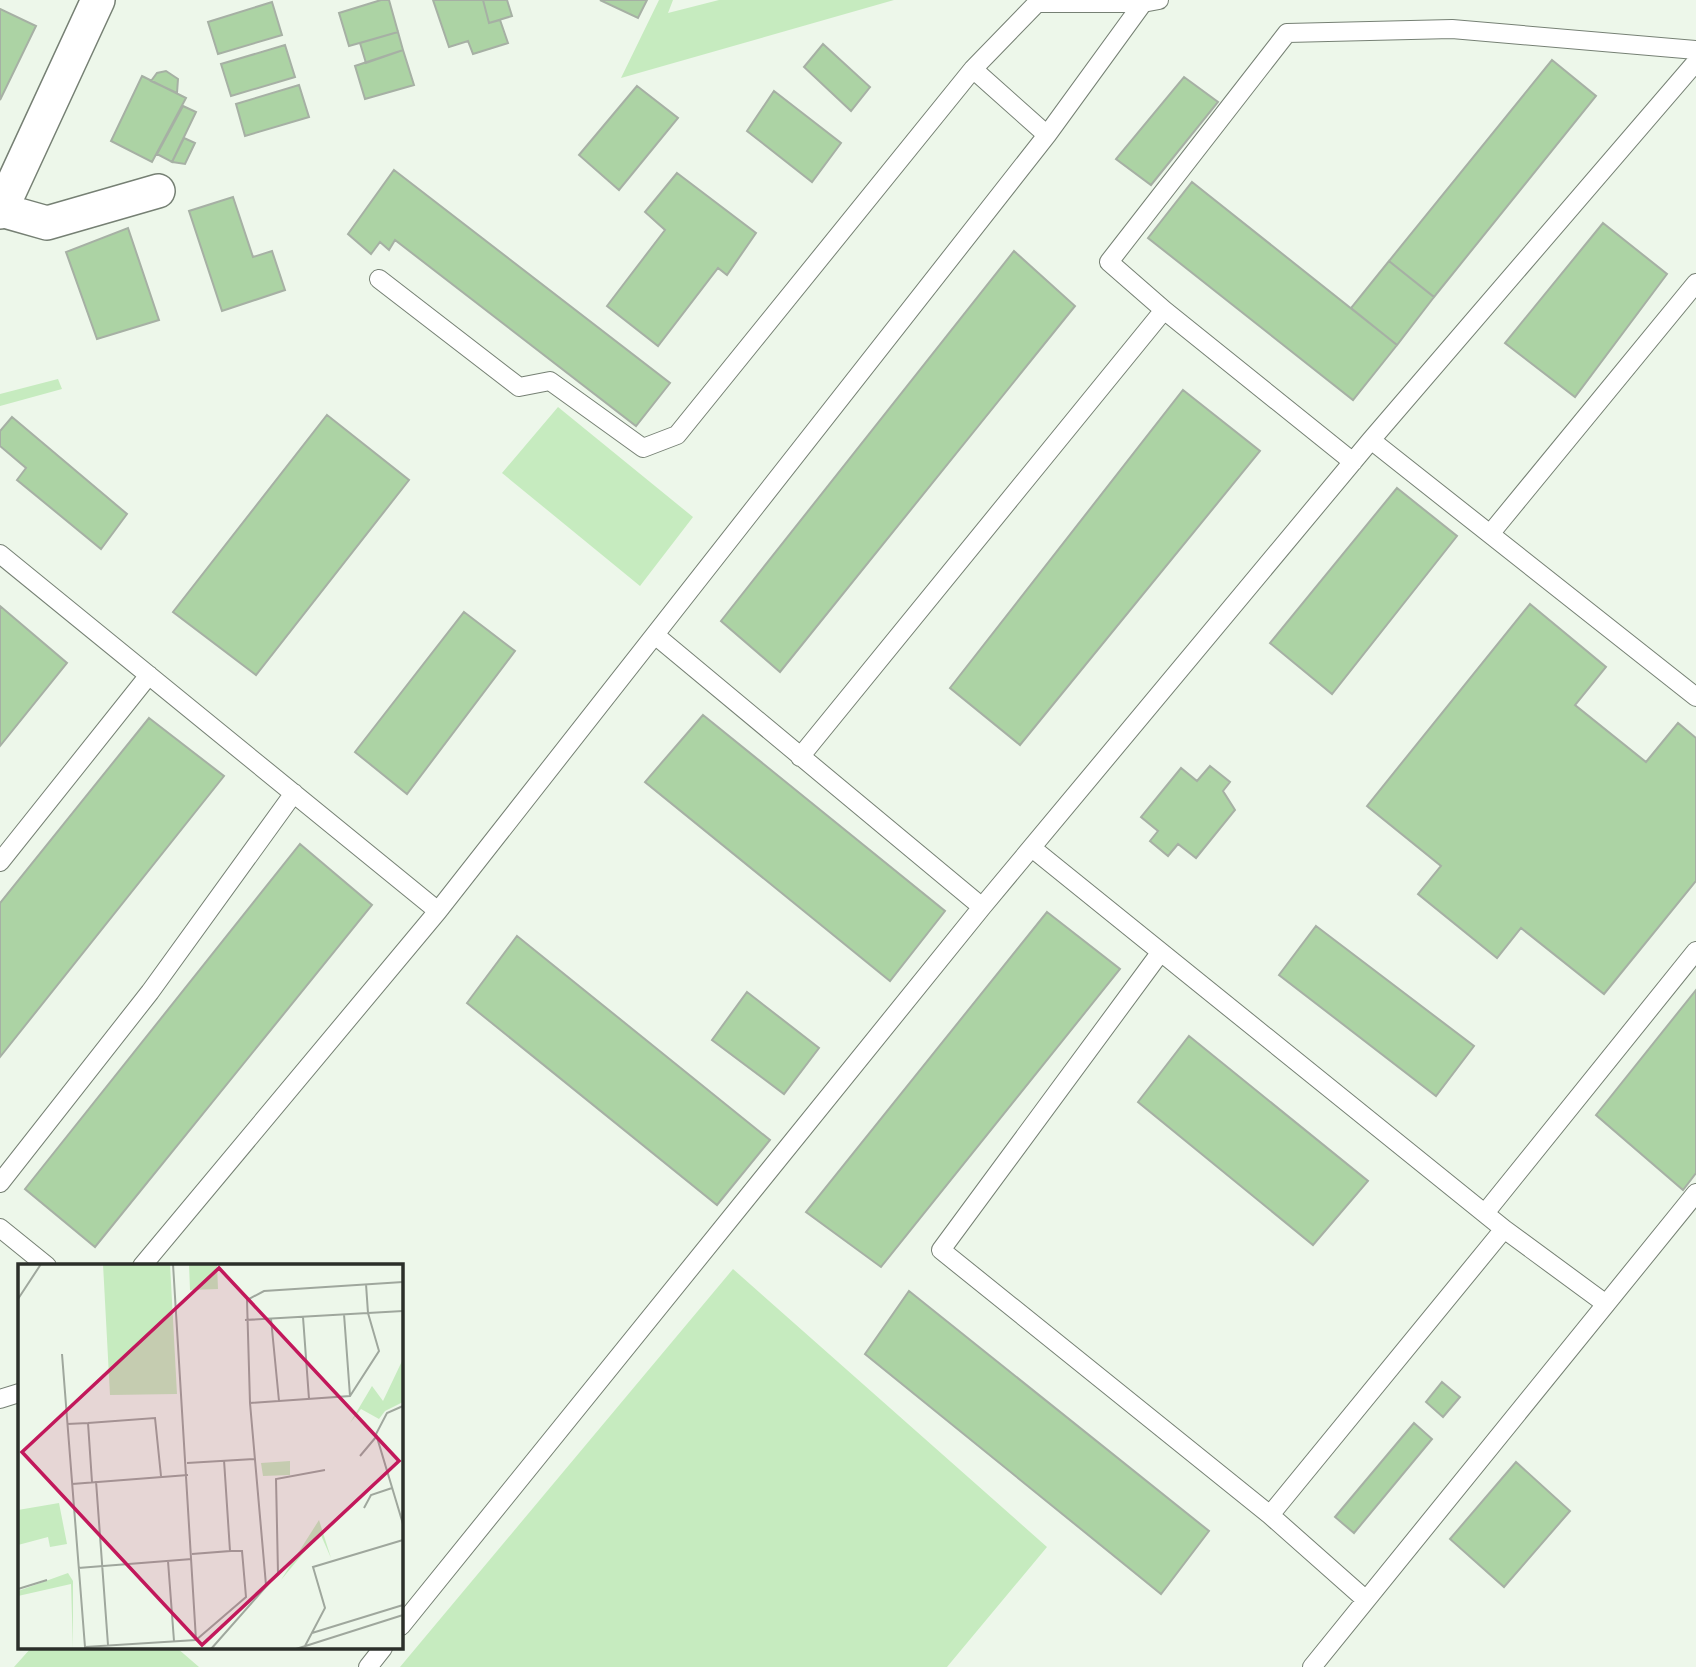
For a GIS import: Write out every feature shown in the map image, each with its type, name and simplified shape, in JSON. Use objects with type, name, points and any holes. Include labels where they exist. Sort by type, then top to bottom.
[{"type":"street","points":[[98,0],[0,211],[47,223],[158,191]]},
{"type":"lane","points":[[379,279],[519,387],[550,381],[643,448],[677,435],[973,69],[1037,3],[1151,2]]},
{"type":"lane","points":[[144,1264],[438,911],[1151,2]]},
{"type":"lane","points":[[1353,462],[1164,310],[1109,262],[1287,33],[1452,29],[1696,50]]},
{"type":"lane","points":[[402,1625],[982,907],[1371,440],[1696,62]]},
{"type":"lane","points":[[973,69],[1047,135]]},
{"type":"lane","points":[[1490,534],[1696,283]]},
{"type":"lane","points":[[800,757],[1164,310]]},
{"type":"lane","points":[[1371,440],[1696,697]]},
{"type":"lane","points":[[0,554],[438,911]]},
{"type":"lane","points":[[654,635],[982,907]]},
{"type":"lane","points":[[0,862],[149,675]]},
{"type":"lane","points":[[0,1183],[150,992],[293,793]]},
{"type":"lane","points":[[1031,848],[1504,1229],[1606,1304]]},
{"type":"lane","points":[[1485,1213],[1696,951]]},
{"type":"lane","points":[[1160,953],[942,1250],[1270,1515],[1366,1600]]},
{"type":"lane","points":[[1312,1667],[1696,1193]]},
{"type":"lane","points":[[0,1228],[45,1264]]},
{"type":"lane","points":[[1270,1515],[1504,1229]]},
{"type":"lane","points":[[0,1399],[18,1393]]},
{"type":"lane","points":[[368,1667],[381,1650]]},
{"type":"green space","points":[[659,0],[673,0],[668,13],[719,0],[894,0],[621,78]]},
{"type":"green space","points":[[58,379],[62,389],[0,406],[0,394]]},
{"type":"green space","points":[[558,407],[693,517],[640,586],[502,473]]},
{"type":"green space","points":[[733,1269],[1047,1547],[947,1667],[400,1667]]},
{"type":"green space","points":[[29,1650],[179,1650],[199,1667],[14,1667]]},
{"type":"building","points":[[389,0],[398,32],[349,46],[339,13]]},
{"type":"building","points":[[433,0],[483,0],[489,23],[500,20],[508,43],[473,54],[468,41],[449,47]]},
{"type":"building","points":[[483,0],[507,0],[512,16],[489,23]]},
{"type":"building","points":[[600,0],[647,0],[638,18]]},
{"type":"building","points":[[272,2],[282,35],[218,54],[208,22]]},
{"type":"building","points":[[0,9],[36,26],[0,100]]},
{"type":"building","points":[[398,32],[403,50],[366,63],[360,43]]},
{"type":"building","points":[[823,44],[870,87],[851,111],[804,67]]},
{"type":"building","points":[[285,45],[295,77],[231,96],[221,64]]},
{"type":"building","points":[[403,50],[414,85],[365,99],[355,66]]},
{"type":"building","points":[[1552,60],[1596,96],[1434,297],[1389,261]]},
{"type":"building","points":[[166,71],[178,79],[177,93],[151,81],[157,73]]},
{"type":"building","points":[[142,76],[186,98],[152,162],[111,141]]},
{"type":"building","points":[[1184,77],[1218,102],[1151,185],[1116,159]]},
{"type":"building","points":[[299,85],[309,117],[245,136],[236,104]]},
{"type":"building","points":[[637,86],[678,118],[619,190],[579,155]]},
{"type":"building","points":[[774,91],[841,143],[812,182],[747,131]]},
{"type":"building","points":[[183,106],[196,112],[172,162],[157,154]]},
{"type":"building","points":[[184,138],[195,143],[185,164],[172,162]]},
{"type":"building","points":[[394,170],[670,383],[636,426],[395,240],[389,250],[380,242],[371,254],[348,234]]},
{"type":"building","points":[[677,173],[756,233],[727,275],[718,268],[658,346],[607,306],[665,230],[645,212]]},
{"type":"building","points":[[1192,182],[1397,345],[1353,400],[1148,238]]},
{"type":"building","points":[[233,197],[253,257],[272,251],[285,290],[222,311],[189,211]]},
{"type":"building","points":[[1603,223],[1667,274],[1575,397],[1505,343]]},
{"type":"building","points":[[128,228],[159,320],[97,339],[66,252]]},
{"type":"building","points":[[1014,251],[1075,306],[780,672],[721,621]]},
{"type":"building","points":[[1389,261],[1434,297],[1397,345],[1351,308]]},
{"type":"building","points":[[1183,390],[1260,451],[1020,745],[950,688]]},
{"type":"building","points":[[327,415],[409,480],[256,675],[173,612]]},
{"type":"building","points":[[12,417],[127,514],[101,549],[17,480],[26,468],[0,446],[0,431]]},
{"type":"building","points":[[1397,488],[1457,536],[1332,694],[1270,643]]},
{"type":"building","points":[[1530,604],[1606,667],[1575,705],[1646,762],[1678,723],[1696,738],[1696,881],[1604,994],[1521,928],[1497,958],[1418,894],[1441,866],[1367,806]]},
{"type":"building","points":[[0,606],[67,663],[0,746]]},
{"type":"building","points":[[464,612],[515,651],[407,794],[355,752]]},
{"type":"building","points":[[703,715],[945,911],[890,981],[645,782]]},
{"type":"building","points":[[149,718],[224,776],[0,1057],[0,903]]},
{"type":"building","points":[[1210,766],[1230,782],[1223,791],[1235,810],[1196,858],[1178,844],[1168,856],[1150,841],[1158,831],[1141,817],[1181,768],[1197,781]]},
{"type":"building","points":[[300,844],[372,905],[95,1247],[25,1189]]},
{"type":"building","points":[[1047,912],[1120,969],[881,1267],[806,1212]]},
{"type":"building","points":[[1316,926],[1474,1046],[1436,1096],[1279,975]]},
{"type":"building","points":[[517,936],[770,1140],[717,1205],[467,1003]]},
{"type":"building","points":[[1696,990],[1696,1173],[1683,1190],[1596,1115]]},
{"type":"building","points":[[747,992],[819,1048],[784,1094],[712,1040]]},
{"type":"building","points":[[1189,1036],[1368,1181],[1313,1245],[1138,1102]]},
{"type":"building","points":[[909,1291],[1209,1531],[1161,1594],[865,1354]]},
{"type":"building","points":[[1442,1382],[1460,1397],[1443,1417],[1426,1402]]},
{"type":"building","points":[[1414,1423],[1432,1439],[1354,1533],[1335,1517]]},
{"type":"building","points":[[1516,1462],[1570,1511],[1504,1587],[1450,1539]]}]
